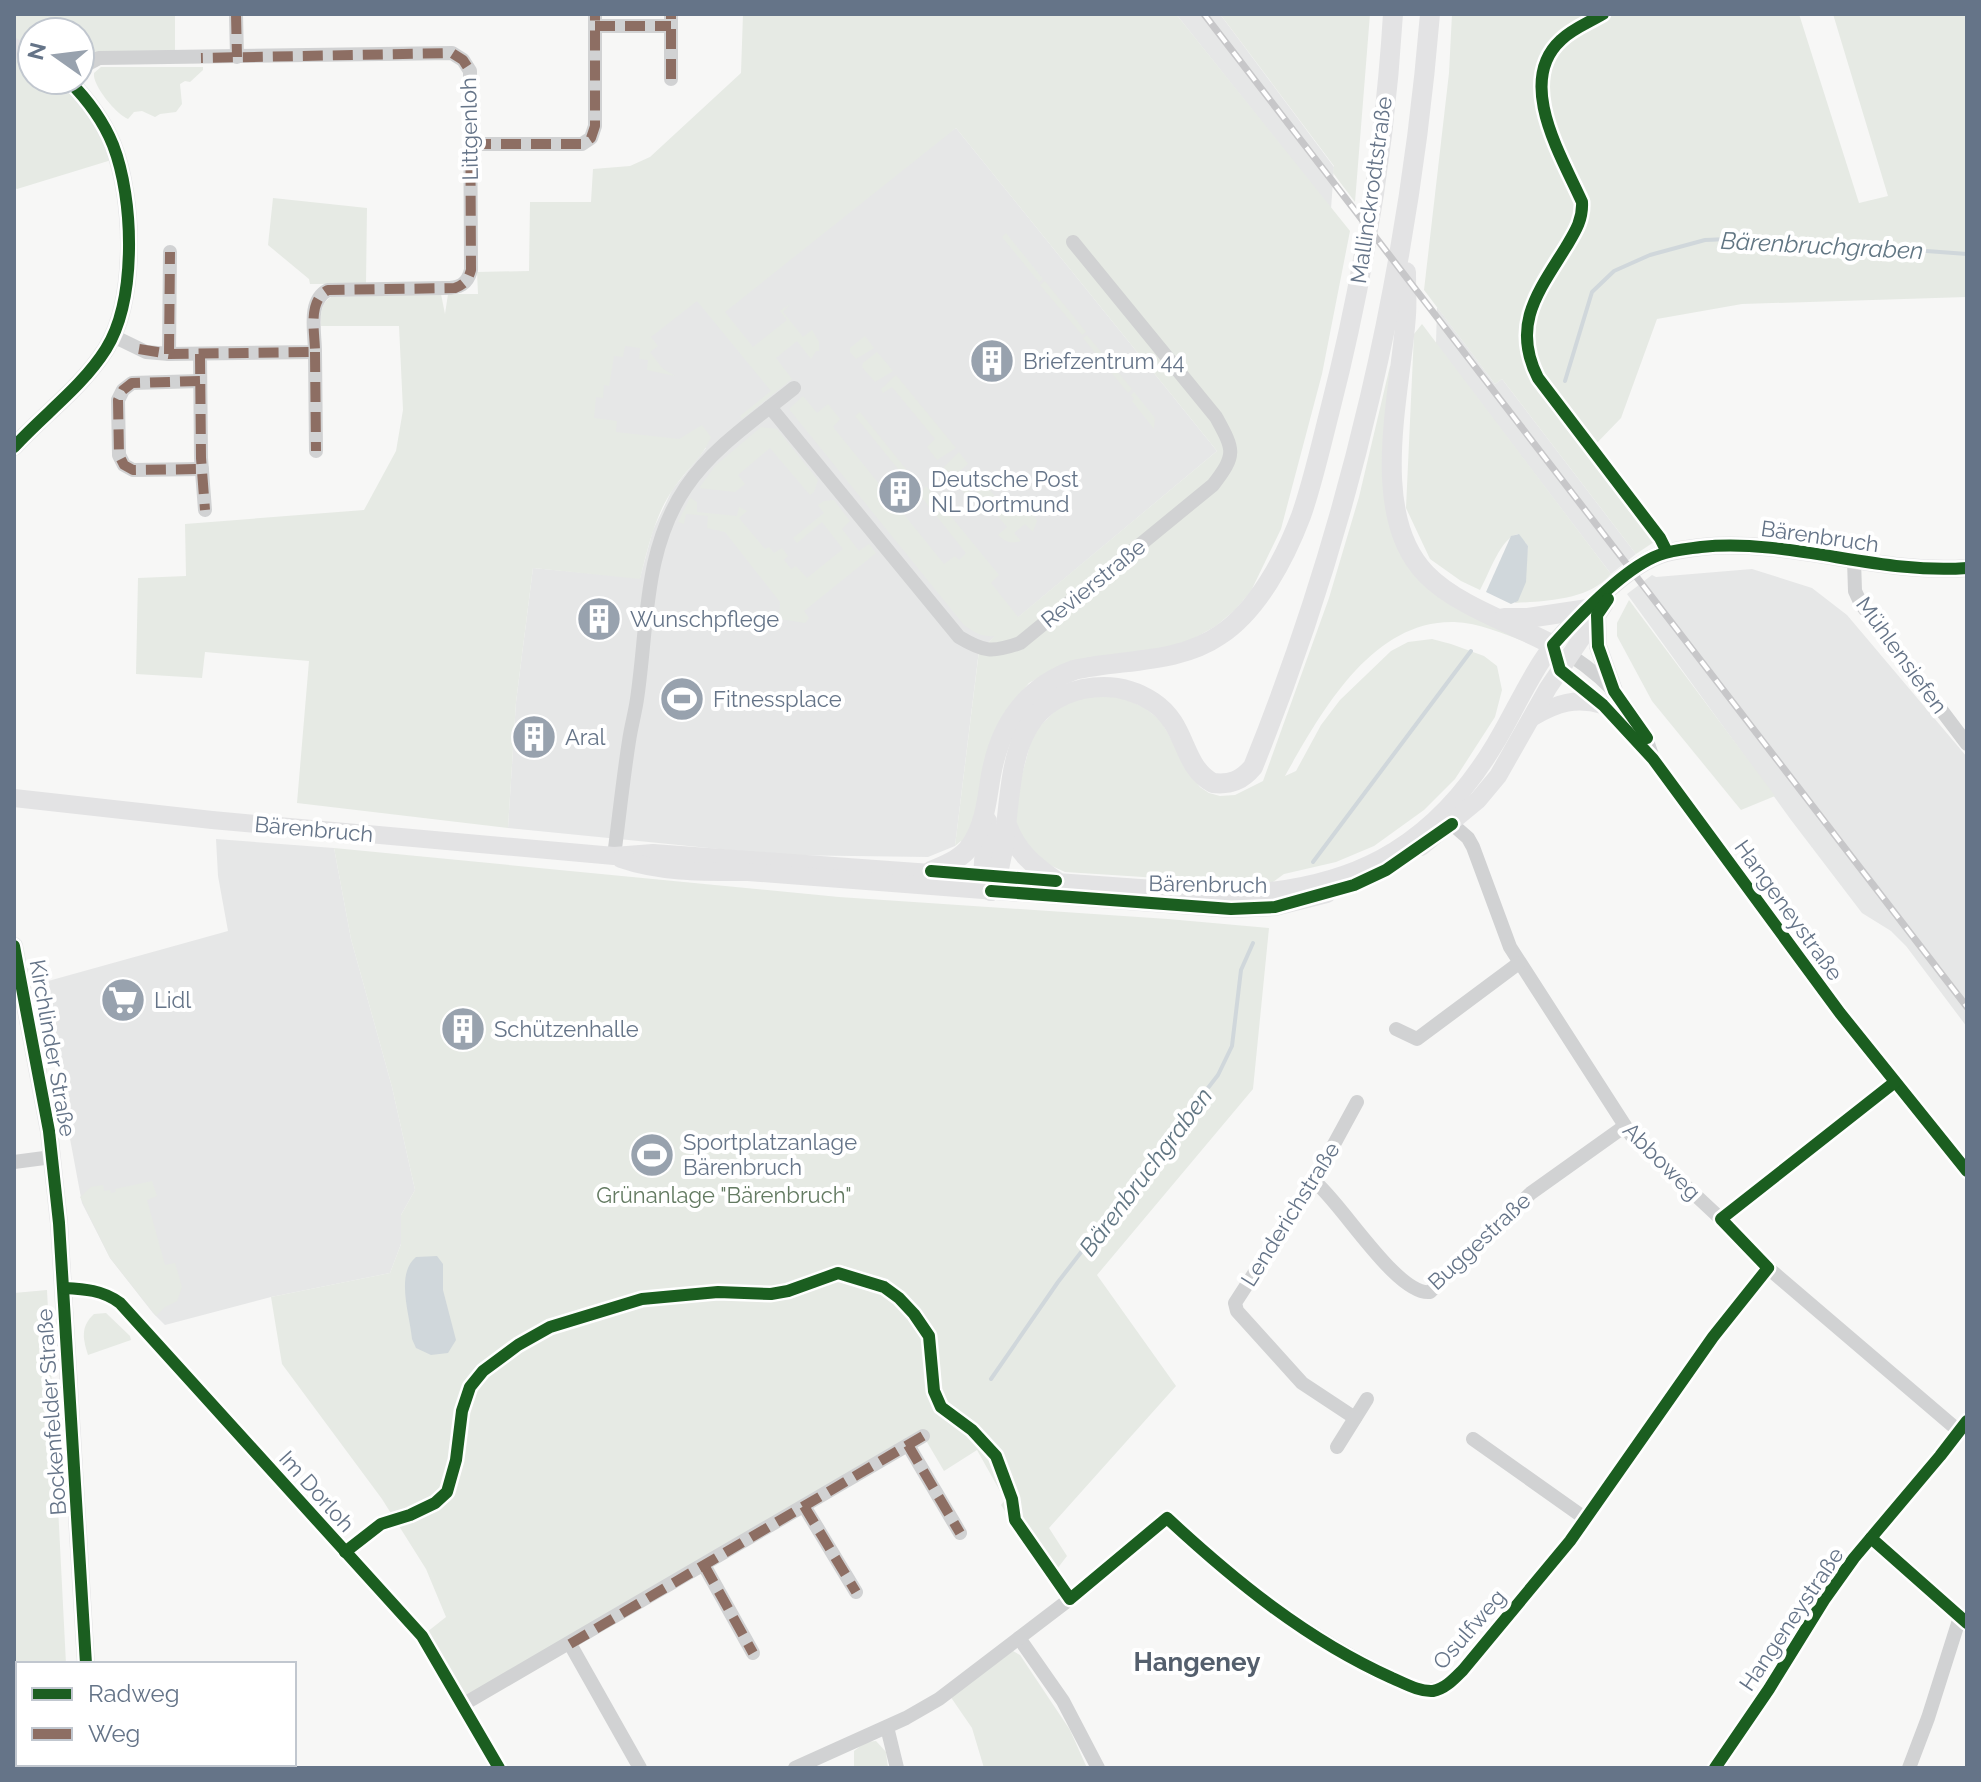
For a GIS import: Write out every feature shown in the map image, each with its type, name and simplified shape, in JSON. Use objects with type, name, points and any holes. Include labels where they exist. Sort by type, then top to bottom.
[{"type":"highway","name":"Mallinckrodtstraße","points":[[987,803],[995,756],[1005,727],[1016,709],[1044,684],[1074,670],[1193,650],[1221,635],[1254,602],[1280,561],[1302,514],[1341,364],[1363,258],[1377,173],[1393,14]]},
{"type":"highway","name":"Mallinckrodtstraße","points":[[1405,228],[1430,14]]},
{"type":"highway","points":[[1405,228],[1407,312],[1393,463],[1393,498],[1398,523],[1425,573],[1468,603],[1500,618],[1561,657]]},
{"type":"highway","points":[[990,881],[1006,823],[1012,771],[1025,731],[1050,704],[1078,690],[1094,687],[1124,689],[1155,704],[1171,717],[1196,769],[1213,783],[1234,783],[1244,778],[1253,767],[1300,639],[1336,524],[1382,343],[1405,228]]},
{"type":"highway","points":[[1500,618],[1592,612]]},
{"type":"highway","points":[[987,803],[990,881]]},
{"type":"highway","points":[[931,871],[950,863],[971,846],[987,803]]},
{"type":"highway","points":[[1006,823],[1027,860],[1056,881]]},
{"type":"main road","points":[[14,447],[81,382],[97,362],[113,336],[124,304],[129,269],[118,158],[103,124],[83,96]]},
{"type":"main road","name":"Bärenbruch","points":[[14,798],[212,820],[614,856],[653,853],[931,871],[990,881],[1231,909],[1275,907],[1354,885],[1386,870],[1452,824],[1478,800],[1498,776],[1533,717],[1561,657],[1602,594],[1644,563],[1667,552],[1744,545],[1897,567],[1967,568]]},
{"type":"main road","points":[[1533,717],[1562,703],[1608,698],[1592,612]]},
{"type":"main road","name":"Bärenbruch","points":[[614,856],[634,863],[674,869],[1056,881],[1223,894],[1253,894],[1309,887],[1369,865],[1421,832],[1458,798],[1494,746],[1530,680],[1561,657]]},
{"type":"main road","name":"Kirchlinder Straße","points":[[14,946],[52,1157]]},
{"type":"main road","name":"Bockenfelder Straße","points":[[52,1157],[64,1288],[86,1662]]},
{"type":"street","points":[[236,14],[237,57]]},
{"type":"street","points":[[471,144],[582,144],[591,138],[595,126],[595,20],[671,20],[671,79]]},
{"type":"street","name":"Littgenloh","points":[[96,60],[452,53],[463,60],[470,71],[471,270],[468,279],[455,288],[328,290],[323,293],[314,305],[316,451]]},
{"type":"street","points":[[1583,213],[1572,238],[1535,298],[1527,322],[1530,359],[1538,378],[1660,538],[1667,552]]},
{"type":"street","name":"Revierstraße","points":[[770,407],[959,637],[979,649],[1000,650],[1020,643],[1213,485],[1230,464],[1229,440],[1216,417],[1073,242]]},
{"type":"street","points":[[169,354],[170,252]]},
{"type":"street","points":[[113,336],[142,351],[169,354],[315,352]]},
{"type":"street","points":[[200,354],[205,510]]},
{"type":"street","points":[[200,381],[132,383],[123,390],[118,400],[118,441],[119,455],[124,465],[133,470],[202,469]]},
{"type":"street","points":[[614,856],[629,736],[637,701],[652,564],[664,528],[687,484],[723,445],[794,388]]},
{"type":"street","name":"Mühlensiefen","points":[[1854,560],[1855,591],[1861,604],[1967,744]]},
{"type":"street","name":"Hangeneystraße","points":[[1561,657],[1608,698],[1832,1001],[1967,1171]]},
{"type":"street","name":"Abboweg","points":[[1452,824],[1473,847],[1510,947],[1519,963],[1625,1126],[1768,1268],[1963,1426]]},
{"type":"street","points":[[1396,1029],[1417,1039],[1519,963]]},
{"type":"street","points":[[1721,1219],[1895,1082]]},
{"type":"street","name":"Lenderichstraße","points":[[1355,1418],[1302,1383],[1237,1311],[1235,1303],[1314,1181],[1356,1102]]},
{"type":"street","name":"Buggestraße","points":[[1314,1181],[1326,1190],[1358,1234],[1404,1280],[1422,1293],[1430,1292],[1531,1193],[1625,1126]]},
{"type":"street","points":[[14,1162],[52,1157]]},
{"type":"street","name":"Osulfweg","points":[[795,1768],[887,1727],[939,1699],[1167,1518],[1221,1568],[1313,1634],[1363,1665],[1417,1688],[1437,1690],[1445,1686],[1463,1670],[1586,1519],[1721,1327],[1768,1268]]},
{"type":"street","name":"Im Dorloh","points":[[64,1288],[89,1289],[112,1297],[129,1311],[422,1636],[499,1768]]},
{"type":"street","points":[[1337,1447],[1367,1399]]},
{"type":"street","name":"Hangeneystraße","points":[[1715,1768],[1824,1600],[1963,1426]]},
{"type":"street","points":[[464,1704],[923,1436]]},
{"type":"street","points":[[1473,1439],[1586,1519]]},
{"type":"street","points":[[908,1445],[960,1533]]},
{"type":"street","points":[[804,1506],[856,1592]]},
{"type":"street","points":[[1871,1538],[1964,1620],[1909,1768]]},
{"type":"street","points":[[704,1565],[753,1653]]},
{"type":"street","points":[[1019,1638],[1063,1701],[1098,1768]]},
{"type":"street","points":[[570,1644],[640,1768]]},
{"type":"street","points":[[887,1727],[897,1768]]},
{"type":"shaded area","points":[[1176,14],[1220,14],[1334,167],[1331,209]]},
{"type":"shaded area","points":[[956,128],[1217,451],[979,650],[955,846],[928,857],[778,855],[508,828],[516,702],[533,568],[640,578],[653,530],[672,490],[706,448],[590,432],[597,385],[619,342],[698,298]]},
{"type":"shaded area","points":[[1437,307],[1495,384],[1502,379],[1636,554],[1611,574],[1436,344]]},
{"type":"shaded area","points":[[1519,534],[1528,546],[1526,582],[1518,601],[1511,604],[1486,592],[1511,536]]},
{"type":"shaded area","points":[[1752,569],[1812,588],[1847,615],[1967,757],[1967,1027],[1906,946],[1891,931],[1862,913],[1627,594],[1652,575]]},
{"type":"shaded area","points":[[216,839],[334,848],[351,939],[392,1087],[415,1190],[401,1215],[401,1244],[390,1273],[271,1297],[165,1325],[110,1258],[82,1203],[41,983],[228,931],[218,876]]},
{"type":"shaded area","points":[[437,1256],[443,1264],[443,1290],[456,1340],[448,1353],[431,1355],[416,1348],[412,1339],[405,1284],[410,1264],[416,1257]]},
{"type":"green space","points":[[14,14],[175,14],[175,58],[96,60],[96,16],[16,16],[16,96],[78,96],[118,158],[17,189],[14,187]]},
{"type":"green space","points":[[743,14],[1176,14],[1350,231],[1322,374],[1281,529],[1251,591],[1216,626],[1193,639],[1168,647],[1062,665],[1029,683],[1005,712],[974,829],[964,844],[961,841],[955,846],[979,651],[995,636],[979,634],[964,625],[789,409],[803,396],[817,413],[828,404],[840,419],[833,427],[944,564],[955,556],[959,560],[966,553],[920,495],[926,486],[999,575],[991,583],[1018,617],[1217,451],[956,128],[725,312],[753,347],[787,320],[780,311],[790,304],[783,312],[803,337],[812,330],[819,342],[819,351],[811,359],[797,341],[776,358],[792,379],[742,419],[740,416],[771,391],[697,301],[651,337],[658,346],[650,352],[662,368],[675,376],[647,370],[648,360],[639,359],[640,348],[625,346],[623,357],[614,356],[609,386],[604,385],[603,398],[596,397],[594,418],[617,421],[616,432],[679,439],[702,425],[711,437],[662,509],[640,579],[533,568],[516,702],[508,828],[297,803],[309,661],[205,652],[202,678],[136,674],[138,578],[186,576],[185,524],[364,510],[396,451],[403,410],[399,326],[321,326],[325,303],[331,297],[441,294],[445,314],[448,294],[478,294],[477,272],[529,271],[530,202],[591,202],[593,169],[630,166],[650,157],[741,73]]},
{"type":"green space","points":[[1220,14],[1370,14],[1355,202],[1333,173],[1334,166]]},
{"type":"green space","points":[[1452,14],[1799,14],[1859,203],[1888,196],[1833,14],[1967,14],[1967,297],[1742,304],[1657,319],[1621,418],[1592,448],[1660,538],[1636,554],[1502,379],[1495,384],[1424,290],[1449,73]]},
{"type":"green space","points":[[101,67],[203,67],[190,82],[180,84],[182,104],[176,112],[155,117],[142,111],[134,112],[128,119],[101,92],[96,83],[96,71]]},
{"type":"green space","points":[[273,198],[367,208],[366,284],[310,284],[309,279],[268,245]]},
{"type":"green space","points":[[1006,233],[1043,279],[1039,282],[1002,237]]},
{"type":"green space","points":[[1045,281],[1086,332],[1082,335],[1040,285]]},
{"type":"green space","points":[[1422,324],[1611,574],[1602,583],[1567,598],[1515,603],[1524,579],[1528,546],[1518,534],[1501,549],[1480,590],[1430,559],[1406,508],[1414,334]]},
{"type":"green space","points":[[1087,335],[1132,389],[1128,393],[1083,338]]},
{"type":"green space","points":[[865,336],[874,348],[856,359],[850,348]]},
{"type":"green space","points":[[877,352],[893,371],[875,382],[862,367]]},
{"type":"green space","points":[[1390,366],[1393,366],[1401,549],[1531,644],[1484,627],[1454,622],[1424,626],[1398,636],[1373,654],[1352,675],[1314,726],[1285,776],[1296,771],[1321,725],[1340,700],[1391,651],[1408,642],[1432,639],[1484,656],[1497,666],[1502,690],[1495,717],[1455,779],[1424,810],[1374,846],[1336,862],[1284,874],[1273,882],[1237,883],[1065,872],[1032,857],[1016,825],[1016,798],[1033,733],[1062,704],[1079,698],[1115,695],[1144,707],[1161,721],[1192,777],[1209,793],[1235,795],[1263,781],[1329,598],[1359,497]]},
{"type":"green space","points":[[896,375],[956,448],[937,460],[927,447],[935,439],[892,387],[883,393],[881,389]]},
{"type":"green space","points":[[1134,392],[1155,418],[1154,429],[1132,401]]},
{"type":"green space","points":[[860,412],[918,484],[911,489],[911,485],[855,416]]},
{"type":"green space","points":[[761,427],[777,429],[818,480],[814,492],[810,495],[770,448],[738,475],[745,484],[735,492],[699,488],[715,466]]},
{"type":"green space","points":[[959,452],[968,464],[950,476],[944,467]]},
{"type":"green space","points":[[972,468],[1011,516],[1027,503],[1037,521],[1033,532],[1025,524],[1014,533],[1021,541],[1008,542],[998,535],[1007,527],[974,488],[965,494],[957,484],[957,479]]},
{"type":"green space","points":[[690,498],[697,502],[697,512],[737,516],[739,507],[747,511],[739,518],[765,549],[769,547],[774,553],[782,548],[788,556],[784,560],[791,569],[796,566],[807,578],[843,549],[822,522],[797,543],[793,538],[824,513],[818,505],[824,501],[834,500],[850,521],[842,529],[859,551],[869,544],[876,553],[804,611],[809,618],[805,623],[779,619],[780,602],[725,532],[707,528],[708,516],[686,514],[684,524],[678,522]]},
{"type":"green space","points":[[1629,600],[1775,796],[1741,810],[1652,701],[1617,636],[1617,623]]},
{"type":"green space","name":"Grünanlage \"Bärenbruch\"","points":[[334,848],[839,897],[1269,928],[1253,1089],[1097,1275],[1176,1386],[1049,1528],[1067,1556],[1050,1578],[1001,1505],[1005,1500],[977,1450],[944,1471],[924,1437],[464,1704],[422,1636],[446,1617],[426,1569],[382,1499],[282,1364],[271,1297],[390,1273],[401,1244],[401,1215],[415,1190],[392,1087],[351,939]]},
{"type":"green space","points":[[152,1181],[157,1196],[147,1200],[165,1265],[175,1263],[182,1287],[177,1301],[156,1316],[110,1258],[80,1197],[91,1187],[103,1185],[104,1191],[110,1190],[111,1193],[116,1192],[115,1189]]},
{"type":"green space","points":[[47,1290],[66,1662],[16,1662],[16,1750],[14,1750],[14,1293]]},
{"type":"green space","points":[[106,1313],[131,1340],[88,1355],[84,1338],[86,1324],[94,1314]]},
{"type":"green space","points":[[1013,1651],[1020,1655],[1070,1730],[1087,1768],[984,1768],[972,1728],[950,1696]]},
{"type":"green space","points":[[876,1741],[886,1752],[888,1768],[854,1768],[854,1751],[866,1742]]},
{"type":"waterway","name":"Bärenbruchgraben","points":[[1565,381],[1592,292],[1614,271],[1650,255],[1705,240],[1752,238],[1967,254]]},
{"type":"waterway","name":"Bärenbruchgraben","points":[[1313,862],[1471,651]]},
{"type":"waterway","name":"Bärenbruchgraben","points":[[991,1379],[1058,1282],[1218,1075],[1232,1046],[1241,970],[1253,943]]},
{"type":"railway","points":[[1204,14],[1967,1007]]},
{"type":"marked path","points":[[236,14],[237,57]]},
{"type":"marked path","points":[[471,144],[582,144],[591,138],[595,126],[595,14]]},
{"type":"marked path","points":[[671,14],[671,79]]},
{"type":"marked path","points":[[595,26],[671,26]]},
{"type":"marked path","points":[[139,349],[169,354],[315,352],[315,309],[321,295],[328,290],[455,288],[466,281],[471,270],[470,71],[463,60],[452,53],[201,58]]},
{"type":"marked path","points":[[169,354],[170,252]]},
{"type":"marked path","points":[[315,352],[316,451]]},
{"type":"marked path","points":[[200,354],[205,510]]},
{"type":"marked path","points":[[200,381],[132,383],[123,390],[118,400],[119,455],[124,465],[133,470],[202,469]]},
{"type":"marked path","points":[[570,1644],[923,1436]]},
{"type":"marked path","points":[[908,1445],[960,1533]]},
{"type":"marked path","points":[[804,1506],[856,1592]]},
{"type":"marked path","points":[[704,1565],[753,1653]]},
{"type":"cycle path","points":[[1603,14],[1561,40],[1548,57],[1542,77],[1542,98],[1547,120],[1582,208],[1575,231],[1531,310],[1527,342],[1538,378],[1660,538],[1667,552]]},
{"type":"cycle path","points":[[14,447],[96,363],[116,328],[123,304],[129,248],[120,167],[109,136],[83,96]]},
{"type":"cycle path","points":[[1967,568],[1900,566],[1768,547],[1701,547],[1674,551],[1645,561],[1631,571],[1588,608],[1553,645],[1560,670],[1603,705],[1653,759],[1840,1013],[1967,1171]]},
{"type":"cycle path","points":[[1608,599],[1597,615],[1598,646],[1614,691],[1647,738]]},
{"type":"cycle path","points":[[991,891],[1231,909],[1275,907],[1354,885],[1386,870],[1452,824]]},
{"type":"cycle path","points":[[931,871],[1056,881]]},
{"type":"cycle path","points":[[14,946],[49,1131],[59,1223],[86,1662]]},
{"type":"cycle path","points":[[345,1552],[381,1524],[435,1503],[447,1492],[456,1460],[462,1411],[470,1387],[483,1371],[518,1345],[550,1327],[642,1299],[718,1292],[771,1294],[838,1273],[884,1287],[914,1314],[929,1336],[934,1391],[941,1407],[972,1430],[996,1456],[1012,1499],[1015,1520],[1070,1599],[1167,1518],[1246,1586],[1301,1627],[1361,1663],[1412,1687],[1437,1690],[1463,1670],[1570,1541],[1713,1337],[1768,1268],[1721,1219],[1895,1082]]},
{"type":"cycle path","points":[[64,1288],[100,1293],[120,1303],[422,1636],[499,1768]]},
{"type":"cycle path","points":[[1715,1768],[1854,1558],[1967,1421]]},
{"type":"cycle path","points":[[1871,1538],[1967,1623]]},
{"type":"place","name":"Briefzentrum 44","points":[[992,361]]},
{"type":"place","name":"Deutsche Post NL Dortmund","points":[[900,492]]},
{"type":"place","name":"Wunschpflege","points":[[599,619]]},
{"type":"place","name":"Fitnessplace","points":[[682,699]]},
{"type":"place","name":"Aral","points":[[534,737]]},
{"type":"place","name":"Lidl","points":[[123,1000]]},
{"type":"place","name":"Schützenhalle","points":[[463,1029]]},
{"type":"place","name":"Sportplatzanlage Bärenbruch","points":[[652,1155]]},
{"type":"district","name":"Hangeney","points":[[1197,1662]]}]
